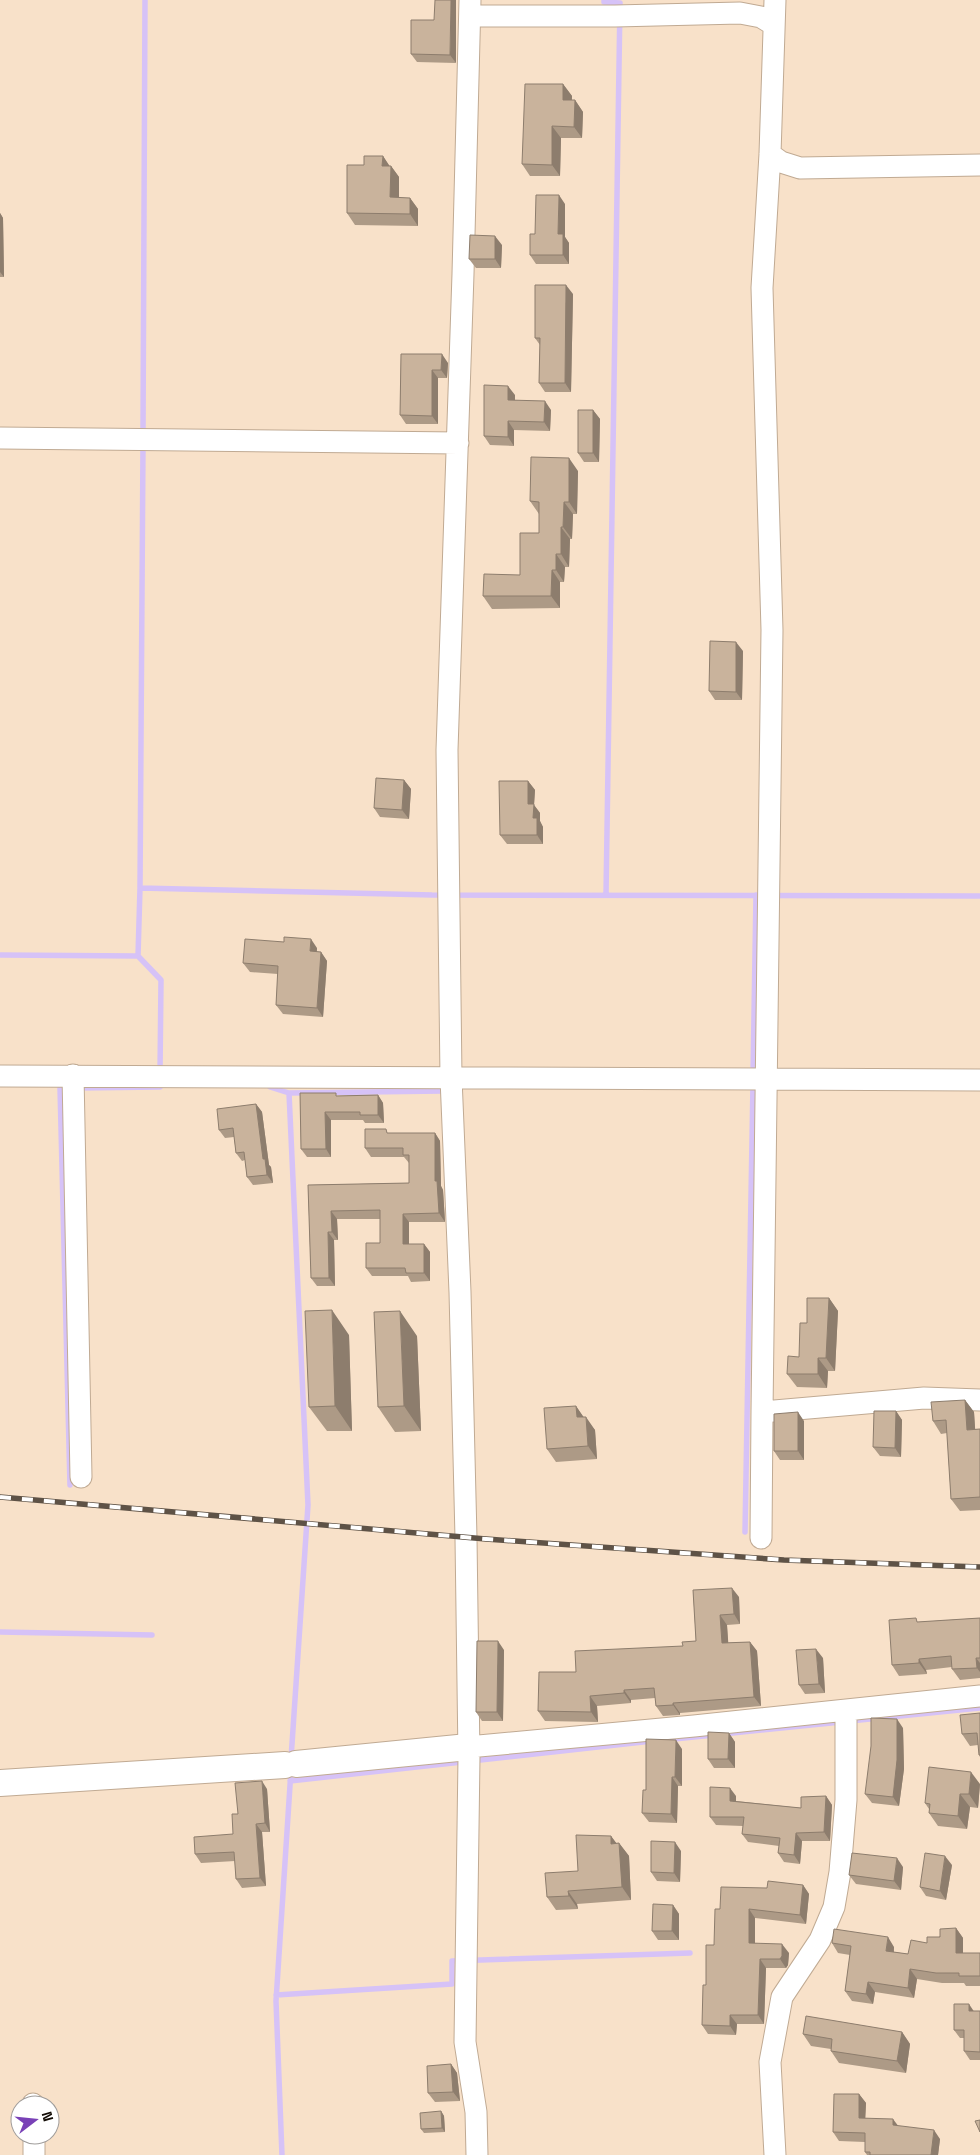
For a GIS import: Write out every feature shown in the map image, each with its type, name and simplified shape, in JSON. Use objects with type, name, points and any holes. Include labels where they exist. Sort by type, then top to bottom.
[{"type":"street","points":[[761,1538],[762,1412],[757,1079],[768,896],[772,630],[762,288],[770,154],[775,0]]},
{"type":"street","points":[[477,2155],[476,2112],[465,2042],[469,1757],[466,1538],[460,1292],[451,1078],[447,750],[470,8],[620,16],[740,13],[762,18],[774,25]]},
{"type":"street","points":[[770,154],[781,162],[800,168],[980,165]]},
{"type":"street","points":[[0,438],[458,443]]},
{"type":"street","points":[[0,1076],[73,1084],[160,1075],[980,1080]]},
{"type":"street","points":[[73,1084],[82,1477]]},
{"type":"street","points":[[762,1412],[924,1398],[980,1400]]},
{"type":"street","points":[[0,1784],[291,1765],[469,1757],[847,1716],[980,1696]]},
{"type":"street","points":[[776,2155],[770,2062],[782,1997],[820,1940],[834,1907],[840,1872],[846,1800],[847,1716]]},
{"type":"building","points":[[435,0],[451,0],[450,55],[411,54],[411,20],[434,20]]},
{"type":"building","points":[[525,84],[563,84],[563,100],[575,100],[574,127],[552,126],[552,165],[522,164]]},
{"type":"building","points":[[364,156],[383,156],[382,166],[391,166],[390,197],[410,198],[410,214],[347,213],[347,165],[364,165]]},
{"type":"building","points":[[536,195],[559,195],[558,234],[563,234],[563,255],[530,255],[530,234],[535,234]]},
{"type":"building","points":[[470,235],[495,236],[495,259],[469,259]]},
{"type":"building","points":[[535,285],[566,285],[565,383],[539,383],[540,338],[535,338]]},
{"type":"building","points":[[401,354],[442,354],[441,370],[432,370],[432,416],[400,415]]},
{"type":"building","points":[[484,385],[508,386],[508,400],[545,401],[544,422],[508,421],[508,437],[484,436]]},
{"type":"building","points":[[578,410],[593,410],[593,453],[578,453]]},
{"type":"building","points":[[531,457],[569,458],[569,502],[564,502],[563,527],[561,527],[561,554],[556,554],[556,570],[552,570],[551,596],[483,596],[484,574],[520,575],[520,533],[539,533],[539,502],[530,501]]},
{"type":"building","points":[[710,641],[736,642],[736,692],[709,691]]},
{"type":"building","points":[[376,778],[404,780],[402,810],[374,808]]},
{"type":"building","points":[[499,781],[528,781],[528,804],[534,804],[533,818],[537,818],[537,835],[500,835]]},
{"type":"building","points":[[284,937],[311,939],[310,951],[321,952],[317,1008],[276,1005],[278,966],[243,963],[245,939],[284,942]]},
{"type":"building","points":[[300,1093],[336,1093],[336,1096],[378,1095],[378,1115],[360,1115],[360,1112],[325,1112],[326,1149],[301,1149]]},
{"type":"building","points":[[256,1104],[263,1159],[265,1159],[267,1175],[247,1177],[244,1152],[236,1153],[233,1128],[219,1130],[217,1109]]},
{"type":"building","points":[[365,1129],[386,1129],[387,1133],[435,1133],[435,1181],[437,1181],[439,1213],[403,1214],[403,1244],[424,1244],[424,1273],[406,1273],[405,1268],[366,1268],[366,1243],[380,1243],[380,1210],[331,1211],[332,1232],[328,1232],[329,1278],[311,1278],[308,1185],[409,1183],[409,1155],[403,1155],[403,1148],[365,1148]]},
{"type":"building","points":[[807,1298],[829,1298],[826,1358],[818,1358],[818,1374],[787,1374],[788,1356],[799,1357],[800,1323],[807,1323]]},
{"type":"building","points":[[332,1310],[335,1406],[309,1407],[305,1311]]},
{"type":"building","points":[[400,1311],[404,1406],[378,1407],[374,1312]]},
{"type":"building","points":[[965,1400],[967,1430],[980,1429],[980,1497],[951,1499],[946,1420],[933,1421],[931,1402]]},
{"type":"building","points":[[576,1406],[577,1417],[586,1417],[588,1446],[547,1449],[544,1408]]},
{"type":"building","points":[[874,1411],[896,1411],[895,1448],[873,1447]]},
{"type":"building","points":[[798,1412],[798,1451],[774,1451],[774,1414]]},
{"type":"building","points":[[732,1588],[734,1614],[720,1615],[722,1643],[750,1642],[754,1697],[656,1706],[654,1688],[624,1690],[624,1693],[590,1696],[591,1712],[538,1711],[539,1672],[576,1672],[575,1651],[683,1646],[682,1642],[696,1641],[693,1590]]},
{"type":"building","points":[[916,1618],[917,1622],[980,1618],[980,1658],[976,1658],[977,1668],[952,1669],[951,1656],[919,1659],[919,1663],[892,1665],[889,1620]]},
{"type":"building","points":[[477,1641],[498,1641],[497,1712],[476,1712]]},
{"type":"building","points":[[816,1649],[819,1684],[799,1685],[796,1650]]},
{"type":"building","points":[[980,1713],[979,1755],[977,1733],[962,1734],[960,1715]]},
{"type":"building","points":[[871,1718],[897,1719],[897,1760],[893,1797],[865,1794],[871,1746]]},
{"type":"building","points":[[708,1732],[729,1733],[728,1759],[708,1759]]},
{"type":"building","points":[[646,1739],[676,1740],[671,1814],[642,1813],[643,1790],[646,1790]]},
{"type":"building","points":[[929,1767],[971,1772],[969,1794],[960,1794],[958,1816],[929,1813],[930,1804],[925,1803]]},
{"type":"building","points":[[262,1781],[265,1823],[256,1824],[260,1878],[236,1879],[234,1852],[195,1854],[194,1837],[233,1834],[232,1814],[238,1814],[235,1783]]},
{"type":"building","points":[[710,1787],[730,1788],[730,1801],[801,1808],[801,1797],[826,1796],[824,1832],[796,1833],[794,1855],[778,1853],[780,1838],[742,1834],[744,1817],[710,1817]]},
{"type":"building","points":[[576,1835],[611,1836],[611,1844],[619,1843],[622,1887],[568,1891],[569,1896],[547,1897],[545,1873],[578,1871]]},
{"type":"building","points":[[651,1841],[675,1842],[674,1873],[651,1872]]},
{"type":"building","points":[[852,1853],[897,1858],[894,1881],[849,1875]]},
{"type":"building","points":[[925,1853],[945,1856],[940,1891],[920,1887]]},
{"type":"building","points":[[768,1881],[803,1885],[800,1915],[749,1909],[749,1943],[782,1944],[782,1956],[780,1959],[760,1959],[758,2015],[730,2015],[730,2026],[702,2025],[703,1985],[706,1985],[706,1945],[714,1945],[715,1909],[720,1909],[721,1887],[767,1888]]},
{"type":"building","points":[[653,1904],[673,1905],[672,1931],[652,1931]]},
{"type":"building","points":[[956,1928],[956,1953],[980,1953],[980,1976],[959,1976],[959,1973],[936,1973],[910,1969],[908,1988],[868,1982],[866,1994],[845,1991],[851,1946],[832,1943],[834,1929],[888,1937],[886,1951],[908,1954],[911,1940],[927,1943],[927,1937],[940,1937],[940,1929]]},
{"type":"building","points":[[954,2004],[969,2004],[969,2011],[980,2011],[980,2052],[964,2051],[964,2030],[954,2030]]},
{"type":"building","points":[[806,2016],[902,2032],[897,2061],[831,2051],[832,2039],[803,2034]]},
{"type":"building","points":[[451,2064],[453,2092],[428,2093],[427,2066]]},
{"type":"building","points":[[834,2094],[859,2094],[859,2118],[893,2119],[893,2125],[934,2130],[931,2155],[870,2155],[870,2152],[865,2152],[865,2133],[833,2132]]},
{"type":"building","points":[[441,2111],[442,2128],[421,2129],[420,2113]]},
{"type":"building","points":[[980,2120],[980,2132],[975,2121]]},
{"type":"waterway","points":[[143,435],[145,0]]},
{"type":"waterway","points":[[604,0],[604,2],[620,3],[606,895]]},
{"type":"waterway","points":[[0,955],[138,956],[143,445]]},
{"type":"waterway","points":[[140,888],[432,895],[980,896]]},
{"type":"waterway","points":[[753,1075],[756,895]]},
{"type":"waterway","points":[[138,956],[161,980],[160,1073]]},
{"type":"waterway","points":[[745,1532],[753,1084]]},
{"type":"waterway","points":[[78,1088],[160,1087]]},
{"type":"waterway","points":[[270,1087],[289,1093]]},
{"type":"waterway","points":[[69,1088],[60,1088],[70,1485]]},
{"type":"waterway","points":[[291,1759],[308,1505],[289,1093],[443,1091]]},
{"type":"waterway","points":[[0,1632],[152,1635]]},
{"type":"waterway","points":[[850,1721],[980,1708]]},
{"type":"waterway","points":[[723,1734],[841,1722]]},
{"type":"waterway","points":[[664,1740],[714,1735]]},
{"type":"waterway","points":[[290,1781],[652,1741]]},
{"type":"waterway","points":[[282,2155],[276,2001],[291,1770]]},
{"type":"waterway","points":[[276,1995],[452,1984],[452,1961],[690,1953]]},
{"type":"railway","points":[[0,1497],[486,1539],[784,1560],[980,1567]]}]
